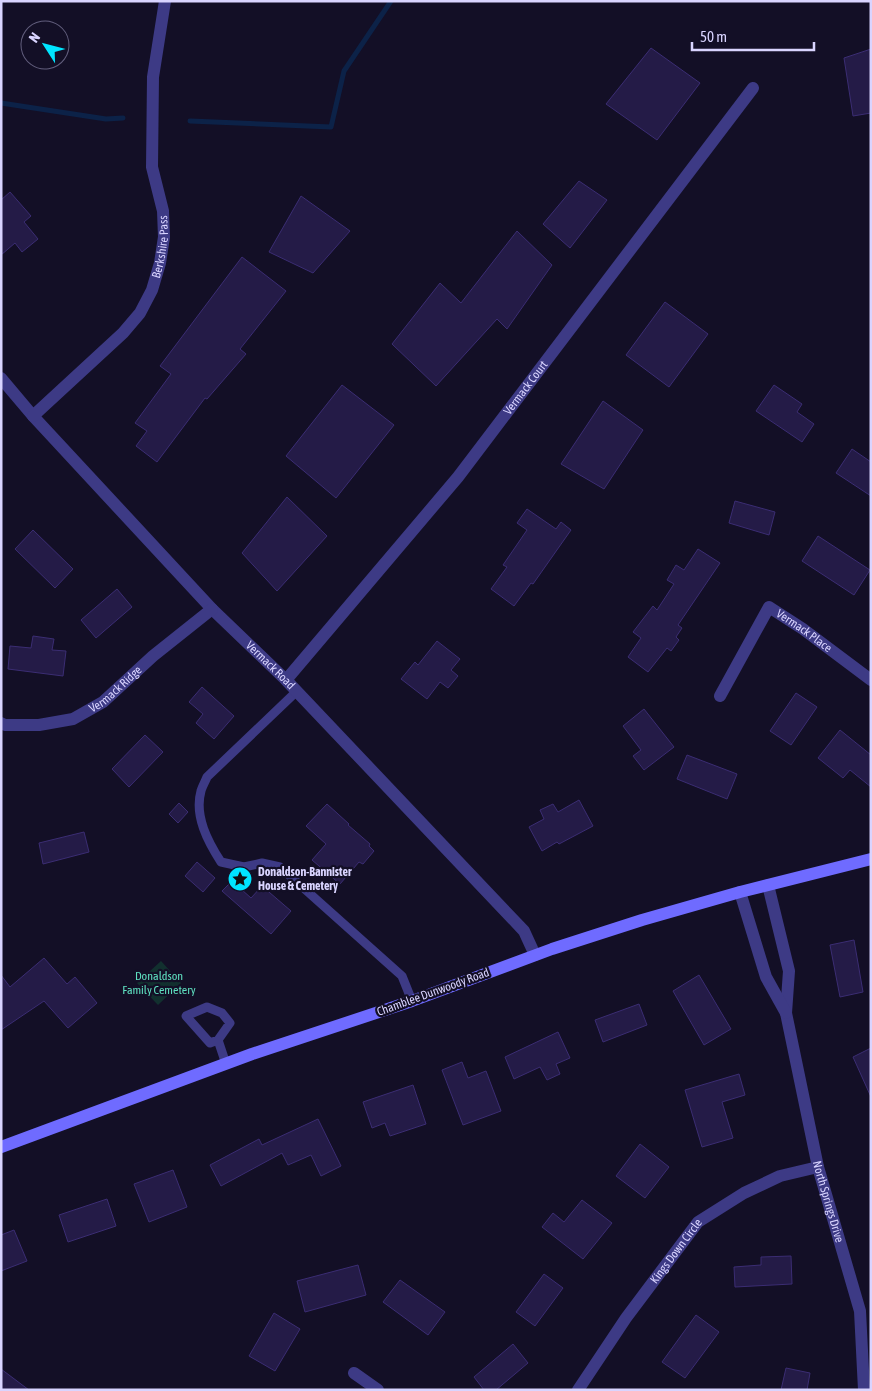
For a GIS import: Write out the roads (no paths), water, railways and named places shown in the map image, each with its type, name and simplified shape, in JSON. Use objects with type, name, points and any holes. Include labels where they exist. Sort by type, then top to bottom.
[{"type":"street","name":"Berkshire Pass","points":[[33,416],[124,333],[140,313],[152,290],[160,262],[164,236],[162,211],[152,167],[153,76],[165,1]]},
{"type":"street","name":"Vermack Court","points":[[286,680],[458,477],[753,88]]},
{"type":"street","name":"Vermack Road","points":[[1,378],[33,416],[212,609],[286,680],[524,931],[535,955]]},
{"type":"street","name":"Vermack Place","points":[[720,696],[769,607],[804,629],[871,680]]},
{"type":"street","name":"Vermack Ridge","points":[[1,723],[5,725],[39,725],[73,719],[103,702],[153,656],[212,609]]},
{"type":"street","name":"Chamblee Dunwoody Road","points":[[1,1147],[226,1064],[412,1001],[535,955],[633,923],[740,892],[871,859]]},
{"type":"street","name":"North Springs Drive","points":[[768,885],[789,971],[786,1014],[818,1168],[865,1310],[864,1390]]},
{"type":"street","name":"North Springs Drive","points":[[740,892],[766,977],[786,1014]]},
{"type":"street","name":"Kings Down Circle","points":[[578,1390],[626,1318],[698,1222],[744,1193],[780,1176],[818,1168]]},
{"type":"street","points":[[354,1373],[378,1390]]},
{"type":"lane","points":[[296,692],[208,777],[200,792],[199,814],[210,845],[221,862],[244,867],[262,863],[280,867],[402,976],[412,1001]]},
{"type":"lane","points":[[207,1007],[222,1013],[230,1023],[218,1040],[210,1043],[186,1016],[207,1007]]},
{"type":"lane","points":[[218,1040],[226,1064]]},
{"type":"waterway","points":[[190,121],[331,127],[344,71],[391,1]]},
{"type":"waterway","points":[[1,103],[106,119],[123,118]]},
{"type":"place","name":"Donaldson-Bannister House & Cemetery","points":[[240,879]]},
{"type":"park label","name":"Donaldson Family Cemetery","points":[[159,983]]}]
